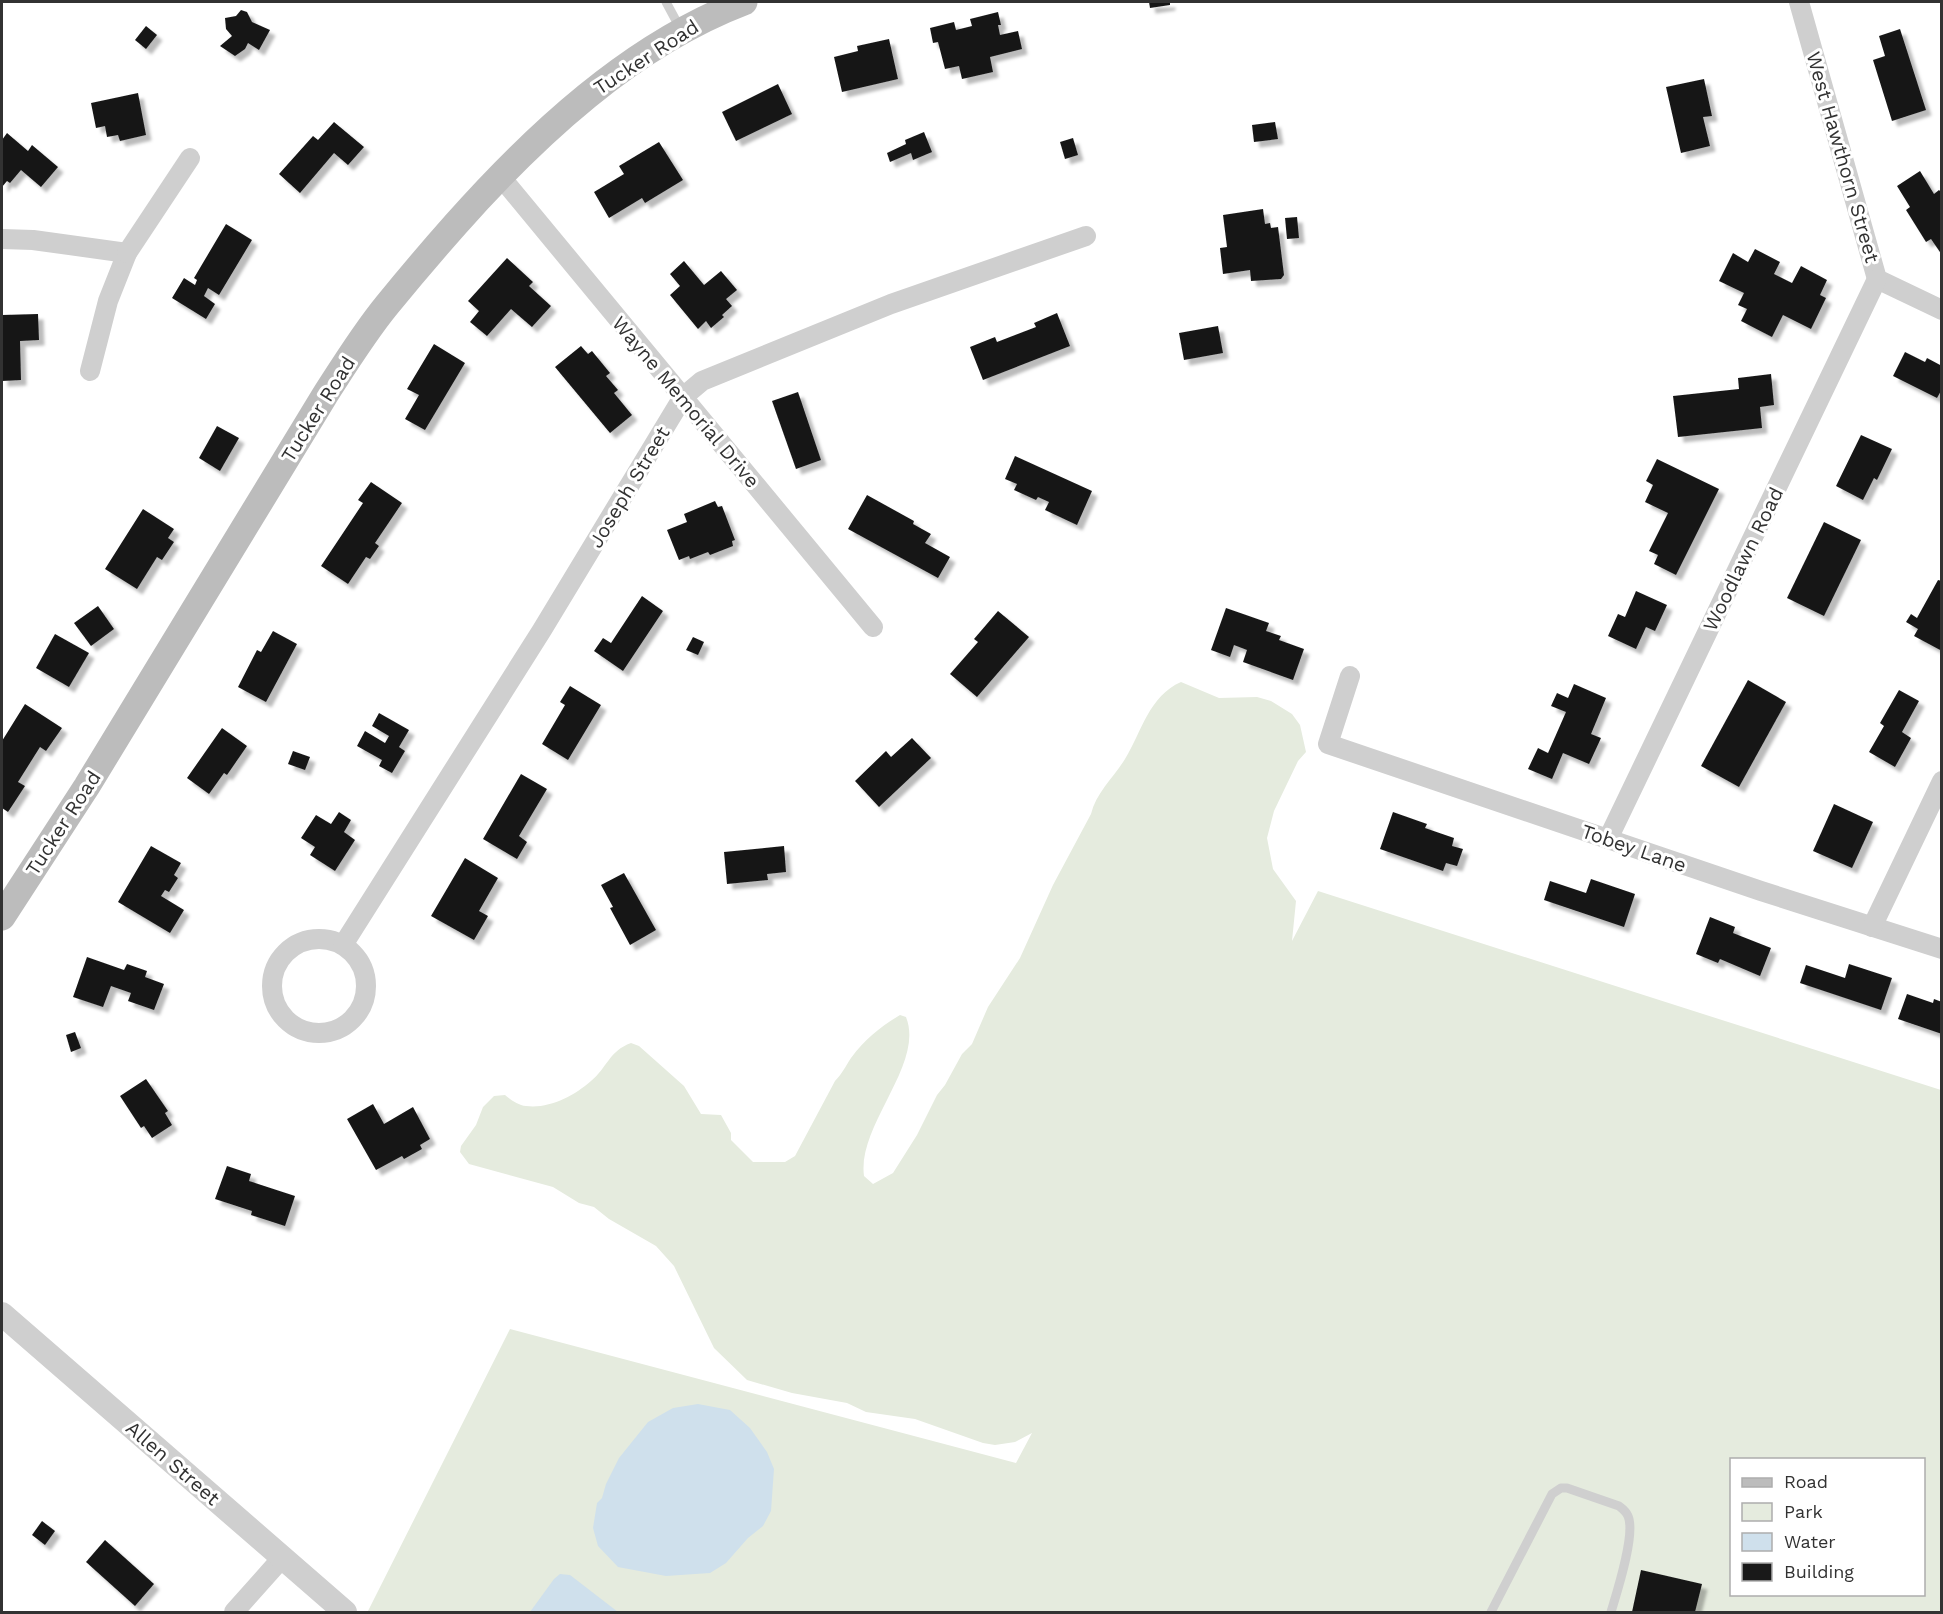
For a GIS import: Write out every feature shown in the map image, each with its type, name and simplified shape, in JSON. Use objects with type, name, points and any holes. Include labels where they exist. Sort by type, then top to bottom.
[{"type":"main road","name":"Tucker Road","points":[[2,917],[87,786],[347,361],[386,305],[500,176],[572,108],[651,50],[707,17],[744,2]]},
{"type":"street","name":"West Hawthorn Street","points":[[1799,2],[1877,279],[1941,310]]},
{"type":"street","points":[[90,371],[108,301],[127,253],[190,158]]},
{"type":"street","name":"Wayne Memorial Drive","points":[[500,176],[873,627]]},
{"type":"street","name":"Joseph Street","points":[[343,945],[542,630],[683,397],[702,381],[891,304],[1086,236]]},
{"type":"street","points":[[2,239],[33,240],[127,253]]},
{"type":"street","name":"Woodlawn Road","points":[[1608,839],[1877,279]]},
{"type":"street","name":"Tobey Lane","points":[[1350,676],[1328,744],[1941,950]]},
{"type":"street","points":[[1872,927],[1941,781]]},
{"type":"street","points":[[326,939],[343,945],[357,958],[365,975],[366,993],[360,1011],[348,1024],[331,1033],[313,1034],[295,1028],[281,1015],[273,998],[272,980],[278,962],[290,948],[307,940],[326,939]]},
{"type":"street","name":"Allen Street","points":[[2,1314],[345,1612]]},
{"type":"street","points":[[234,1612],[282,1558]]},
{"type":"lane","points":[[666,2],[682,31]]},
{"type":"lane","points":[[1491,1612],[1552,1494],[1561,1488],[1567,1488],[1619,1506],[1629,1518],[1631,1534],[1611,1612]]},
{"type":"green space","points":[[1181,682],[1219,698],[1257,697],[1271,701],[1292,714],[1300,725],[1306,752],[1298,761],[1274,811],[1267,838],[1273,869],[1296,901],[1292,941],[1318,891],[1941,1090],[1941,1612],[368,1611],[510,1329],[1016,1463],[1032,1433],[1015,1442],[995,1445],[983,1443],[915,1419],[866,1412],[847,1403],[792,1393],[747,1380],[714,1348],[674,1266],[656,1246],[609,1219],[594,1207],[579,1203],[553,1187],[469,1164],[460,1152],[461,1146],[476,1125],[483,1107],[494,1096],[505,1095],[520,1105],[526,1106],[543,1105],[561,1100],[584,1087],[618,1050],[631,1043],[639,1046],[684,1086],[701,1114],[721,1115],[731,1133],[731,1140],[753,1162],[785,1162],[795,1156],[835,1081],[851,1058],[873,1034],[900,1015],[906,1017],[909,1035],[906,1054],[899,1075],[870,1136],[865,1156],[864,1176],[873,1184],[893,1173],[962,1054],[972,1044],[988,1007],[1020,958],[1053,885],[1091,814],[1093,806],[1125,759],[1147,715],[1161,696]]},
{"type":"water","points":[[698,1404],[730,1410],[750,1428],[767,1452],[774,1469],[771,1511],[763,1526],[748,1538],[726,1563],[710,1573],[666,1576],[618,1567],[598,1546],[593,1528],[597,1503],[602,1498],[606,1484],[619,1458],[648,1422],[673,1408]]},
{"type":"water","points":[[560,1574],[570,1575],[618,1612],[530,1612]]},
{"type":"building","points":[[1149,2],[1170,2],[1170,5],[1150,8]]},
{"type":"building","points":[[241,10],[247,12],[252,22],[270,30],[259,50],[248,43],[245,49],[235,56],[220,46],[232,36],[226,29],[225,18],[236,16]]},
{"type":"building","points":[[998,12],[1001,25],[998,25],[1000,35],[1018,31],[1022,49],[990,57],[993,72],[962,79],[959,66],[945,69],[938,42],[933,43],[930,28],[954,22],[956,30],[972,26],[970,19]]},
{"type":"building","points":[[146,26],[157,35],[146,49],[135,40]]},
{"type":"building","points":[[1900,29],[1926,110],[1892,121],[1873,60],[1885,56],[1879,36]]},
{"type":"building","points":[[889,39],[898,79],[842,92],[834,57],[858,51],[857,46]]},
{"type":"building","points":[[1704,79],[1712,116],[1703,117],[1710,146],[1681,153],[1666,87]]},
{"type":"building","points":[[778,84],[792,114],[736,141],[722,112]]},
{"type":"building","points":[[138,93],[146,135],[120,141],[118,135],[107,137],[105,126],[96,128],[91,103]]},
{"type":"building","points":[[334,122],[364,147],[348,165],[334,153],[300,193],[279,174],[313,136],[318,140]]},
{"type":"building","points":[[1275,122],[1278,139],[1254,142],[1252,125]]},
{"type":"building","points":[[924,132],[932,152],[913,160],[911,153],[890,162],[887,153],[906,144],[905,140]]},
{"type":"building","points":[[7,133],[28,151],[32,145],[58,167],[41,187],[21,170],[10,183],[7,181],[2,187],[2,140]]},
{"type":"building","points":[[1073,138],[1078,155],[1065,159],[1060,142]]},
{"type":"building","points":[[659,142],[683,180],[645,203],[642,198],[609,218],[594,192],[624,174],[619,166]]},
{"type":"building","points":[[1920,171],[1934,194],[1939,190],[1942,193],[1942,255],[1931,239],[1926,242],[1906,210],[1910,207],[1897,186]]},
{"type":"building","points":[[1263,209],[1265,224],[1270,223],[1271,228],[1278,227],[1284,275],[1281,279],[1251,281],[1250,270],[1223,274],[1220,248],[1227,247],[1223,215]]},
{"type":"building","points":[[1297,217],[1299,238],[1287,239],[1285,218]]},
{"type":"building","points":[[226,224],[252,240],[219,295],[208,288],[204,296],[215,304],[206,319],[172,298],[184,278],[195,285],[197,280],[194,278]]},
{"type":"building","points":[[1755,249],[1780,262],[1774,274],[1792,283],[1801,266],[1827,280],[1820,295],[1826,298],[1811,329],[1783,315],[1772,337],[1741,321],[1747,309],[1738,305],[1744,293],[1719,281],[1733,253],[1748,262]]},
{"type":"building","points":[[507,258],[533,282],[529,286],[551,306],[532,327],[511,309],[487,336],[470,322],[479,311],[468,301]]},
{"type":"building","points":[[684,261],[704,285],[721,271],[737,290],[726,299],[732,306],[722,315],[724,317],[711,328],[706,321],[698,329],[670,295],[680,286],[670,274]]},
{"type":"building","points":[[1057,313],[1070,346],[983,380],[970,347],[995,337],[997,342],[1036,327],[1034,323]]},
{"type":"building","points":[[38,314],[39,340],[20,341],[21,380],[2,381],[2,315]]},
{"type":"building","points":[[1218,326],[1223,353],[1184,360],[1179,333]]},
{"type":"building","points":[[434,344],[465,363],[425,430],[405,419],[419,395],[407,389]]},
{"type":"building","points":[[581,346],[588,354],[592,351],[610,373],[606,376],[618,390],[614,393],[632,415],[610,433],[555,367]]},
{"type":"building","points":[[1905,352],[1925,362],[1927,358],[1942,366],[1942,389],[1937,398],[1893,376]]},
{"type":"building","points":[[1771,374],[1774,405],[1760,407],[1762,428],[1678,437],[1673,396],[1739,389],[1738,378]]},
{"type":"building","points":[[798,392],[821,460],[796,469],[772,401]]},
{"type":"building","points":[[217,426],[239,438],[220,471],[199,458]]},
{"type":"building","points":[[1861,435],[1892,449],[1877,480],[1874,478],[1863,500],[1836,486]]},
{"type":"building","points":[[1015,456],[1092,491],[1077,525],[1045,510],[1049,502],[1038,497],[1036,500],[1014,490],[1017,484],[1005,479]]},
{"type":"building","points":[[1657,459],[1719,489],[1676,575],[1654,564],[1658,555],[1649,551],[1668,513],[1645,502],[1653,485],[1646,481]]},
{"type":"building","points":[[371,482],[402,503],[375,543],[379,546],[370,559],[366,557],[348,584],[321,566],[363,503],[358,500]]},
{"type":"building","points":[[867,495],[914,521],[913,524],[931,534],[925,543],[950,557],[938,578],[848,529]]},
{"type":"building","points":[[715,501],[718,507],[722,506],[735,540],[732,541],[733,546],[710,555],[708,552],[690,559],[689,556],[679,560],[667,530],[687,522],[684,514]]},
{"type":"building","points":[[143,509],[174,529],[168,538],[174,542],[162,560],[157,557],[137,589],[105,569]]},
{"type":"building","points":[[1824,522],[1861,540],[1824,616],[1787,598]]},
{"type":"building","points":[[1938,580],[1942,581],[1942,651],[1914,636],[1918,629],[1906,622],[1911,614],[1917,618]]},
{"type":"building","points":[[1636,591],[1667,605],[1655,631],[1646,627],[1636,649],[1608,636],[1618,614],[1625,617]]},
{"type":"building","points":[[642,596],[663,611],[623,671],[594,651],[603,638],[611,643]]},
{"type":"building","points":[[98,606],[114,629],[91,646],[74,623]]},
{"type":"building","points":[[1226,608],[1269,623],[1266,631],[1281,636],[1279,640],[1304,649],[1293,680],[1243,662],[1247,650],[1234,645],[1230,657],[1211,650]]},
{"type":"building","points":[[998,611],[1029,637],[977,697],[950,674],[978,642],[974,639]]},
{"type":"building","points":[[273,631],[297,644],[266,702],[238,687],[257,650],[261,652]]},
{"type":"building","points":[[55,634],[89,653],[69,687],[36,668]]},
{"type":"building","points":[[693,637],[704,642],[698,655],[686,650]]},
{"type":"building","points":[[1748,680],[1786,702],[1739,787],[1701,766]]},
{"type":"building","points":[[1574,684],[1606,698],[1591,734],[1601,738],[1589,764],[1563,753],[1552,779],[1528,769],[1538,748],[1548,753],[1566,712],[1551,706],[1557,693],[1568,698]]},
{"type":"building","points":[[570,686],[601,705],[568,760],[542,744],[565,705],[560,702]]},
{"type":"building","points":[[1899,690],[1919,701],[1902,732],[1911,738],[1895,767],[1869,752],[1884,726],[1880,723]]},
{"type":"building","points":[[25,704],[62,728],[46,751],[40,747],[18,782],[25,786],[8,812],[2,808],[2,741]]},
{"type":"building","points":[[379,713],[409,730],[399,747],[405,751],[392,773],[379,766],[382,760],[357,746],[365,731],[385,743],[389,736],[372,726]]},
{"type":"building","points":[[222,728],[247,746],[227,775],[224,773],[209,794],[187,778]]},
{"type":"building","points":[[912,738],[931,758],[879,807],[855,781],[886,751],[891,757]]},
{"type":"building","points":[[293,751],[310,757],[305,770],[288,764]]},
{"type":"building","points":[[521,774],[547,789],[519,836],[527,842],[517,859],[483,839]]},
{"type":"building","points":[[1834,804],[1873,822],[1852,868],[1813,851]]},
{"type":"building","points":[[339,812],[351,820],[344,832],[355,840],[335,871],[310,855],[315,847],[301,838],[316,815],[331,824]]},
{"type":"building","points":[[1393,812],[1427,824],[1425,828],[1454,838],[1452,846],[1463,849],[1457,866],[1446,863],[1443,871],[1380,849]]},
{"type":"building","points":[[151,846],[181,863],[174,875],[178,878],[169,892],[165,890],[161,896],[184,910],[170,933],[118,902]]},
{"type":"building","points":[[784,846],[786,872],[767,874],[768,880],[727,884],[724,852]]},
{"type":"building","points":[[465,858],[498,878],[479,911],[488,916],[474,940],[431,916]]},
{"type":"building","points":[[624,873],[656,930],[630,945],[610,908],[613,907],[601,885]]},
{"type":"building","points":[[1591,879],[1635,894],[1624,927],[1544,900],[1550,881],[1586,893]]},
{"type":"building","points":[[1710,917],[1735,927],[1733,933],[1771,948],[1760,976],[1720,959],[1718,963],[1696,954]]},
{"type":"building","points":[[87,957],[124,970],[127,964],[147,971],[145,977],[164,984],[154,1010],[128,1001],[131,993],[111,986],[103,1007],[73,997]]},
{"type":"building","points":[[1849,964],[1892,978],[1881,1010],[1800,983],[1806,965],[1845,978]]},
{"type":"building","points":[[1907,994],[1933,1003],[1934,999],[1942,1002],[1942,1034],[1898,1019]]},
{"type":"building","points":[[75,1032],[81,1048],[71,1052],[66,1035]]},
{"type":"building","points":[[146,1079],[168,1111],[165,1113],[172,1125],[152,1138],[144,1126],[141,1128],[120,1096]]},
{"type":"building","points":[[373,1104],[384,1124],[413,1107],[430,1139],[420,1145],[422,1149],[404,1159],[402,1156],[376,1170],[347,1119]]},
{"type":"building","points":[[227,1166],[251,1174],[249,1181],[295,1196],[285,1226],[251,1215],[252,1211],[215,1199]]},
{"type":"building","points":[[42,1521],[55,1531],[45,1545],[32,1535]]},
{"type":"building","points":[[105,1540],[154,1584],[135,1606],[86,1562]]},
{"type":"building","points":[[1641,1570],[1702,1584],[1695,1612],[1632,1612]]}]
